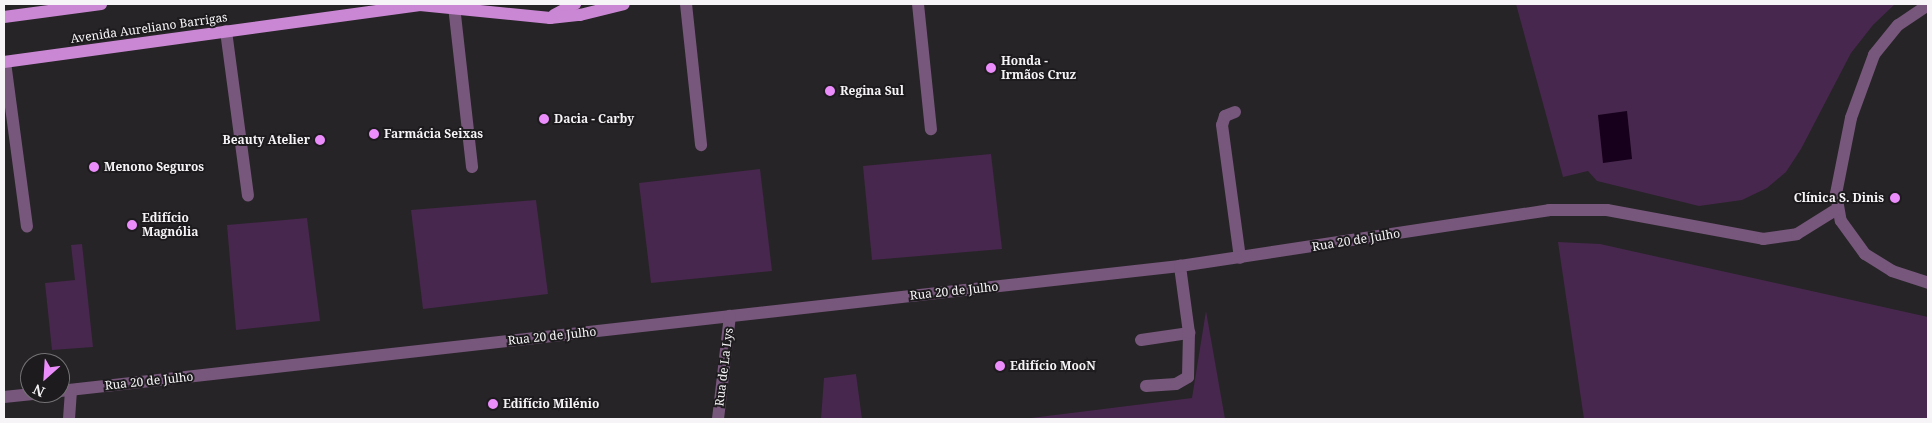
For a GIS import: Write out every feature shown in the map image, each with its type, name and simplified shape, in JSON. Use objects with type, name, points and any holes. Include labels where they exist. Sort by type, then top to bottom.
[{"type":"main road","points":[[4,17],[101,4]]},
{"type":"main road","points":[[550,18],[575,4]]},
{"type":"main road","name":"Avenida Aureliano Barrigas","points":[[4,62],[396,7],[454,6],[500,8],[550,18],[580,15],[624,4]]},
{"type":"street","points":[[686,4],[701,145]]},
{"type":"street","points":[[918,4],[931,129]]},
{"type":"street","points":[[1928,5],[1898,24],[1884,39],[1865,73],[1839,170],[1837,209],[1846,232],[1865,254],[1892,271],[1928,283]]},
{"type":"street","points":[[454,6],[472,167]]},
{"type":"street","points":[[226,31],[248,196]]},
{"type":"street","points":[[4,62],[27,227]]},
{"type":"street","points":[[1235,112],[1226,116],[1222,125],[1240,258]]},
{"type":"street","name":"Rua 20 de Julho","points":[[70,390],[1180,266],[1579,208],[1635,215],[1742,237],[1774,239],[1797,234],[1837,209]]},
{"type":"street","points":[[1146,386],[1176,384],[1188,377],[1189,333],[1180,266]]},
{"type":"street","name":"Rua de La Lys","points":[[718,419],[730,316]]},
{"type":"street","points":[[1141,340],[1189,333]]},
{"type":"street","points":[[4,397],[20,395]]},
{"type":"street","points":[[67,403],[69,419]]},
{"type":"shaded area","points":[[1516,4],[1895,4],[1873,25],[1851,53],[1801,149],[1786,172],[1767,188],[1742,200],[1699,206],[1597,181],[1588,171],[1563,177]]},
{"type":"shaded area","points":[[1627,111],[1632,159],[1603,163],[1598,115]]},
{"type":"shaded area","points":[[991,154],[1002,249],[872,260],[863,166]]},
{"type":"shaded area","points":[[760,169],[772,271],[651,283],[639,183]]},
{"type":"shaded area","points":[[536,200],[548,294],[423,309],[411,210]]},
{"type":"shaded area","points":[[307,218],[320,321],[236,330],[227,225]]},
{"type":"shaded area","points":[[1558,242],[1600,244],[1928,317],[1928,419],[1584,419]]},
{"type":"shaded area","points":[[82,244],[93,347],[52,350],[45,283],[75,280],[71,245]]},
{"type":"shaded area","points":[[1206,311],[1225,419],[1023,419],[1192,398]]},
{"type":"shaded area","points":[[856,374],[862,419],[821,419],[824,378]]},
{"type":"place","name":"Honda - Irmãos Cruz","points":[[991,68]]},
{"type":"place","name":"Regina Sul","points":[[830,91]]},
{"type":"place","name":"Dacia - Carby","points":[[544,119]]},
{"type":"place","name":"Farmácia Seixas","points":[[374,134]]},
{"type":"place","name":"Beauty Atelier","points":[[320,140]]},
{"type":"place","name":"Menono Seguros","points":[[94,167]]},
{"type":"place","name":"Clínica S. Dinis","points":[[1895,198]]},
{"type":"place","name":"Edifício Magnólia","points":[[132,225]]},
{"type":"place","name":"Edifício MooN","points":[[1000,366]]},
{"type":"place","name":"Edifício Milénio","points":[[493,404]]}]
